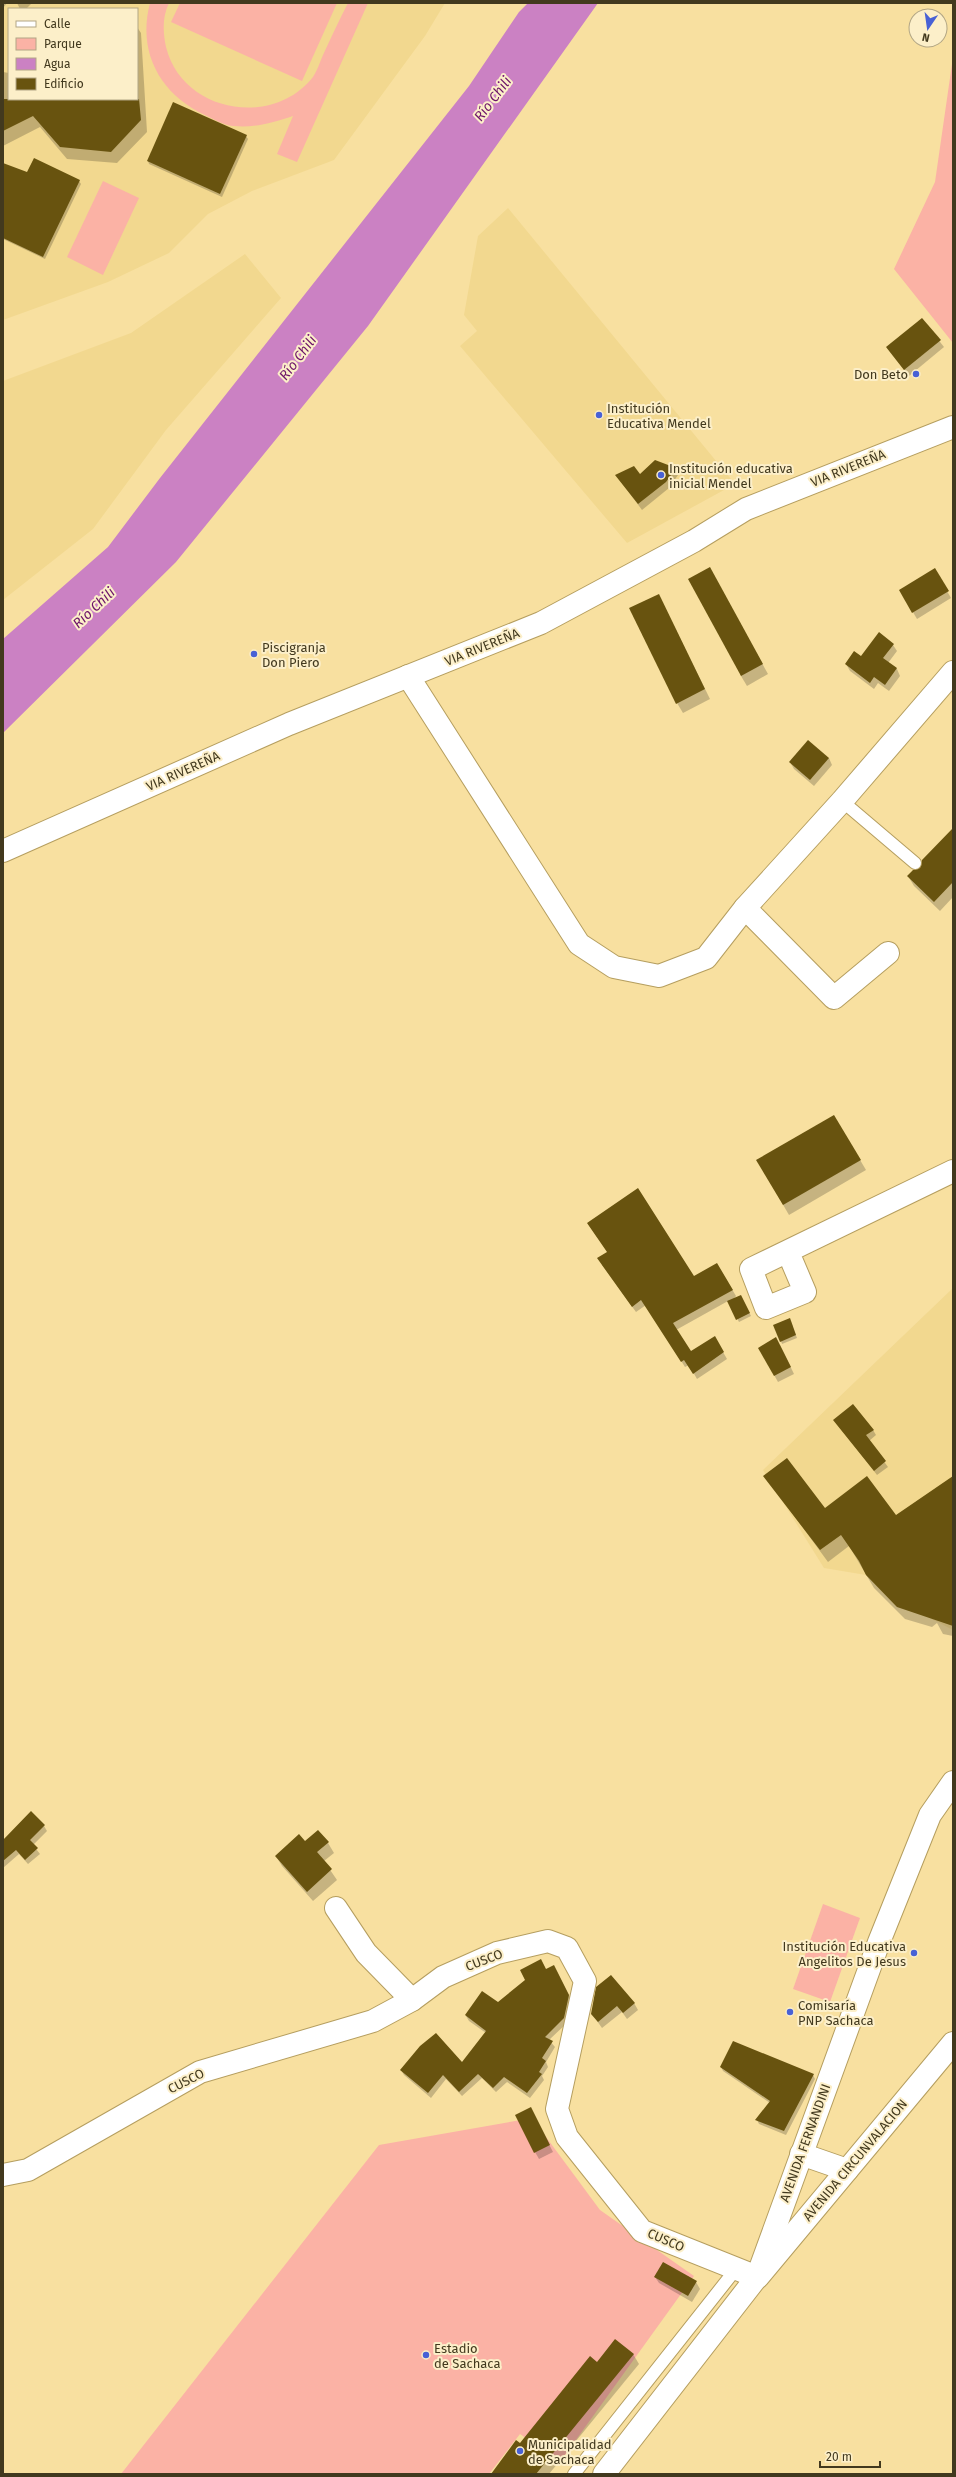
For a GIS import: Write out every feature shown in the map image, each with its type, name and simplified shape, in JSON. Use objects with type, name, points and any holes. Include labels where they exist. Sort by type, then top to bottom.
[{"type":"street","name":"VIA RIVEREÑA","points":[[3,850],[289,724],[541,623],[694,541],[746,509],[953,427]]},
{"type":"street","points":[[408,676],[579,944],[614,967],[659,976],[706,958],[745,908],[842,801],[953,672]]},
{"type":"street","points":[[745,908],[834,998],[888,953]]},
{"type":"street","points":[[788,1252],[953,1171]]},
{"type":"street","name":"AVENIDA FERNANDINI","points":[[604,2474],[758,2278],[801,2154],[879,1942],[930,1815],[953,1782]]},
{"type":"street","points":[[336,1908],[366,1953],[412,2000]]},
{"type":"street","name":"CUSCO","points":[[3,2175],[28,2170],[200,2072],[373,2020],[412,2000],[443,1977],[497,1953],[548,1941],[567,1948],[585,1981],[556,2109],[567,2137],[642,2231],[758,2278]]},
{"type":"street","name":"AVENIDA CIRCUNVALACION","points":[[758,2278],[953,2043]]},
{"type":"street","points":[[801,2154],[847,2170]]},
{"type":"lane","points":[[842,801],[915,863]]},
{"type":"lane","points":[[574,2474],[736,2269]]},
{"type":"shaded area","points":[[3,3],[445,3],[425,36],[334,160],[252,191],[208,214],[169,253],[108,282],[3,320]]},
{"type":"shaded area","name":"Institución Educativa Mendel","points":[[508,208],[735,484],[627,543],[460,346],[477,331],[464,315],[478,236]]},
{"type":"shaded area","points":[[245,254],[281,298],[166,430],[93,529],[3,600],[3,381],[131,333]]},
{"type":"shaded area","points":[[952,1289],[953,1630],[924,1615],[897,1607],[866,1575],[824,1568],[763,1470]]},
{"type":"green space","points":[[150,3],[169,3],[165,14],[164,25],[166,47],[175,69],[190,86],[209,99],[230,106],[253,107],[275,103],[296,93],[313,77],[348,3],[368,3],[297,162],[277,154],[293,116],[256,126],[230,125],[219,122],[205,115],[189,106],[176,96],[164,83],[156,70],[150,54],[147,38],[147,21]]},
{"type":"green space","points":[[180,3],[337,3],[302,81],[171,22]]},
{"type":"green space","points":[[953,57],[953,343],[894,269],[935,182]]},
{"type":"green space","points":[[103,181],[139,198],[103,275],[67,257]]},
{"type":"green space","points":[[823,1904],[860,1918],[830,2002],[793,1989]]},
{"type":"green space","name":"Estadio de Sachaca","points":[[532,2118],[600,2210],[694,2276],[560,2462],[520,2434],[489,2474],[121,2474],[379,2145]]},
{"type":"water","name":"Río Chili","points":[[528,3],[598,3],[368,326],[176,562],[3,733],[3,639],[108,547],[160,478],[469,86],[519,12]]},
{"type":"building","points":[[3,99],[139,99],[141,120],[111,152],[60,147],[33,116],[3,131]]},
{"type":"building","points":[[173,102],[247,135],[220,194],[147,161]]},
{"type":"building","points":[[34,158],[80,180],[43,257],[3,238],[3,163],[27,172]]},
{"type":"building","points":[[922,318],[941,340],[904,370],[886,347]]},
{"type":"building","points":[[655,460],[676,468],[666,482],[638,504],[615,475],[634,466],[640,474]]},
{"type":"building","points":[[710,567],[763,664],[741,676],[688,579]]},
{"type":"building","points":[[935,568],[949,591],[912,613],[899,590]]},
{"type":"building","points":[[659,594],[705,689],[676,704],[629,608]]},
{"type":"building","points":[[879,632],[894,644],[883,658],[897,668],[885,685],[874,677],[870,683],[845,664],[854,651],[861,656]]},
{"type":"building","points":[[808,740],[829,758],[810,780],[789,762]]},
{"type":"building","points":[[953,828],[953,882],[934,902],[907,876],[913,870],[920,868],[922,860]]},
{"type":"building","points":[[834,1115],[861,1160],[783,1205],[756,1160]]},
{"type":"building","points":[[638,1188],[694,1276],[717,1263],[733,1290],[673,1323],[691,1351],[715,1336],[724,1352],[693,1374],[684,1360],[681,1362],[641,1300],[632,1307],[597,1258],[607,1252],[587,1223]]},
{"type":"building","points":[[741,1295],[750,1313],[736,1320],[727,1301]]},
{"type":"building","points":[[790,1318],[796,1335],[780,1342],[773,1325]]},
{"type":"building","points":[[776,1337],[791,1367],[774,1376],[758,1348]]},
{"type":"building","points":[[853,1404],[874,1430],[866,1435],[886,1461],[874,1471],[833,1420]]},
{"type":"building","points":[[787,1458],[825,1508],[867,1476],[896,1515],[953,1476],[953,1626],[897,1607],[866,1575],[859,1561],[841,1535],[820,1550],[763,1476]]},
{"type":"building","points":[[31,1811],[45,1825],[30,1840],[38,1848],[25,1860],[16,1850],[3,1861],[3,1840]]},
{"type":"building","points":[[318,1830],[329,1842],[317,1852],[332,1869],[307,1892],[275,1856],[299,1834],[305,1841]]},
{"type":"building","points":[[541,1959],[546,1969],[554,1965],[569,1995],[564,2018],[545,2037],[553,2041],[542,2058],[546,2061],[539,2072],[542,2074],[527,2093],[504,2077],[493,2088],[478,2074],[459,2092],[443,2075],[428,2093],[400,2070],[420,2046],[436,2033],[462,2062],[486,2031],[465,2015],[482,1991],[498,2002],[525,1980],[520,1970]]},
{"type":"building","points":[[611,1975],[635,2003],[623,2013],[617,2006],[598,2022],[591,2014],[596,1987]]},
{"type":"building","points":[[733,2041],[814,2074],[784,2131],[755,2120],[770,2101],[720,2067]]},
{"type":"building","points":[[531,2107],[550,2145],[534,2153],[515,2115]]},
{"type":"building","points":[[663,2262],[697,2281],[688,2296],[654,2277]]},
{"type":"building","points":[[615,2339],[634,2354],[536,2474],[491,2474],[516,2440],[520,2443],[590,2356],[597,2362]]},
{"type":"place","name":"Don Beto","points":[[916,374]]},
{"type":"place","name":"Institución Educativa Mendel","points":[[599,415]]},
{"type":"place","name":"Institución educativa inicial Mendel","points":[[661,475]]},
{"type":"place","name":"Piscigranja Don Piero","points":[[254,654]]},
{"type":"place","name":"Institución Educativa Angelitos De Jesus","points":[[914,1953]]},
{"type":"place","name":"Comisaría PNP Sachaca","points":[[790,2012]]},
{"type":"place","name":"Estadio de Sachaca","points":[[426,2355]]},
{"type":"place","name":"Municipalidad de Sachaca","points":[[520,2451]]}]
